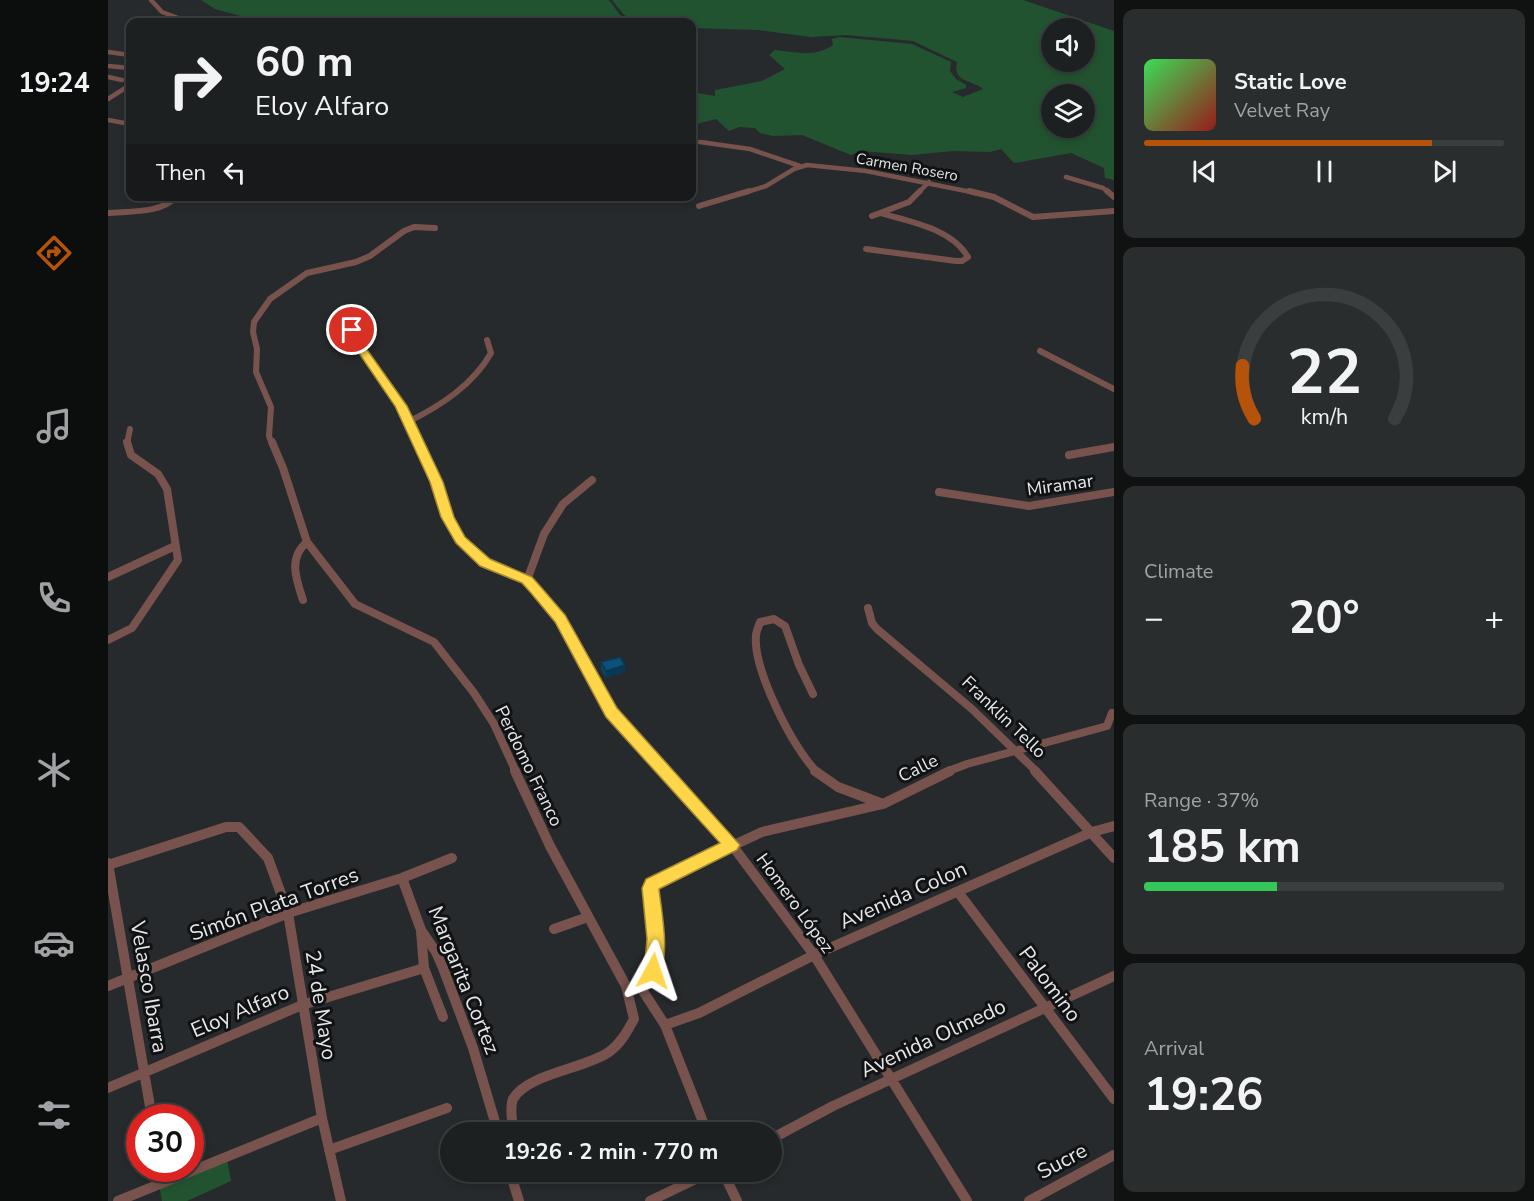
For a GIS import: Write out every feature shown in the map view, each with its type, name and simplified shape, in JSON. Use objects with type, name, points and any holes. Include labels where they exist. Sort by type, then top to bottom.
[{"type":"street","points":[[150,0],[160,11],[178,18]]},
{"type":"street","points":[[108,52],[126,54]]},
{"type":"street","points":[[108,66],[126,68]]},
{"type":"street","points":[[108,77],[122,80]]},
{"type":"street","points":[[108,99],[126,88]]},
{"type":"street","points":[[108,120],[126,124]]},
{"type":"street","name":"Carmen Rosero","points":[[700,142],[750,149],[800,166],[866,171],[929,182],[994,197],[1034,217],[1114,211]]},
{"type":"street","points":[[699,206],[766,186],[800,166]]},
{"type":"street","points":[[1066,177],[1103,188],[1114,197]]},
{"type":"street","points":[[872,216],[910,201],[929,182]]},
{"type":"street","points":[[108,213],[160,207],[173,201]]},
{"type":"street","points":[[867,249],[956,261],[966,260],[968,257],[964,250],[935,230],[880,213]]},
{"type":"street","name":"Perdomo Franco","points":[[435,228],[414,227],[404,231],[370,256],[356,262],[312,271],[296,279],[270,299],[254,322],[253,332],[256,372],[271,407],[268,436],[283,468],[307,542],[355,604],[434,642],[474,693],[494,724],[550,846],[626,986]]},
{"type":"street","name":"Homero López","points":[[352,330],[353,337],[401,406],[437,482],[447,517],[461,540],[485,562],[527,580],[560,619],[611,712],[732,845],[814,955],[967,1201]]},
{"type":"street","points":[[408,422],[427,412],[474,378],[491,353],[487,340]]},
{"type":"street","points":[[1040,351],[1114,389]]},
{"type":"street","points":[[108,640],[132,627],[178,562],[179,555],[175,546],[171,499],[162,478],[141,464],[127,450],[126,440],[130,429]]},
{"type":"street","points":[[1070,455],[1114,447]]},
{"type":"street","points":[[527,580],[544,534],[563,504],[592,480]]},
{"type":"street","name":"Miramar","points":[[939,492],[1029,506],[1114,492]]},
{"type":"street","points":[[303,600],[294,558],[300,547],[307,542]]},
{"type":"street","points":[[108,577],[175,546]]},
{"type":"street","name":"Franklin Tello","points":[[868,608],[872,623],[877,629],[919,661],[1019,751],[1114,858]]},
{"type":"street","points":[[813,694],[799,665],[785,626],[774,619],[760,622],[754,643],[763,675],[809,763],[834,785],[883,804]]},
{"type":"street","name":"Calle","points":[[732,845],[762,832],[883,804],[936,776],[968,764],[1107,726],[1112,713]]},
{"type":"street","name":"Avenida Colon","points":[[665,1025],[699,1013],[814,955],[1092,832],[1114,826]]},
{"type":"street","name":"24 de Mayo","points":[[108,865],[226,827],[239,827],[268,858],[288,914],[322,1118],[341,1201]]},
{"type":"street","points":[[641,988],[651,978],[654,952],[650,888],[666,877],[732,845]]},
{"type":"street","name":"Simón Plata Torres","points":[[108,986],[288,914],[402,878],[452,858]]},
{"type":"street","name":"Velasco Ibarra","points":[[108,865],[149,1104]]},
{"type":"street","name":"Margarita Cortez","points":[[402,878],[421,930],[436,952],[443,968],[473,1048],[495,1122]]},
{"type":"street","name":"Palomino","points":[[958,892],[1114,1099]]},
{"type":"street","points":[[555,929],[588,917]]},
{"type":"street","points":[[421,930],[424,968],[443,1017]]},
{"type":"street","name":"Eloy Alfaro","points":[[108,1089],[302,1005],[424,968]]},
{"type":"street","name":"Avenida Olmedo","points":[[782,1133],[833,1106],[1114,976]]},
{"type":"street","points":[[513,1122],[512,1102],[520,1089],[604,1056],[624,1041],[634,1019],[626,986],[641,988],[665,1025],[703,1122]]},
{"type":"street","points":[[329,1150],[447,1108]]},
{"type":"street","points":[[204,1165],[322,1118]]},
{"type":"street","name":"Sucre","points":[[1029,1201],[1114,1155]]},
{"type":"street","points":[[118,1201],[163,1182]]},
{"type":"street","points":[[513,1182],[519,1200]]},
{"type":"street","points":[[517,1182],[519,1200]]},
{"type":"street","points":[[650,1201],[689,1182]]},
{"type":"street","points":[[728,1182],[737,1201]]},
{"type":"green space","points":[[201,0],[609,0],[620,15],[627,18],[248,18],[215,9]]},
{"type":"green space","points":[[612,0],[1023,0],[1076,18],[1041,18],[1041,72],[1095,72],[1095,25],[1114,31],[1114,180],[1105,178],[1104,168],[1071,153],[1014,163],[1001,149],[990,152],[953,151],[912,155],[861,151],[851,155],[802,135],[773,136],[760,133],[755,128],[739,127],[729,131],[716,119],[696,124],[696,93],[715,96],[715,90],[762,81],[785,69],[769,55],[775,50],[819,52],[833,45],[832,39],[839,37],[912,44],[951,62],[950,71],[956,79],[966,85],[966,88],[952,92],[963,97],[983,89],[960,77],[956,69],[957,62],[913,41],[846,35],[811,37],[758,30],[696,28],[696,18],[631,18],[624,15]]},
{"type":"green space","points":[[227,1159],[231,1181],[187,1201],[162,1201],[159,1185],[167,1182],[204,1182],[204,1168]]},
{"type":"building","points":[[620,657],[625,665],[606,671],[601,662]]},
{"type":"route","points":[[352,330],[353,337],[401,406],[437,482],[447,517],[461,540],[485,562],[527,580],[535,589],[560,619],[611,712],[732,845],[652,884],[650,888],[655,939],[653,971]]}]
